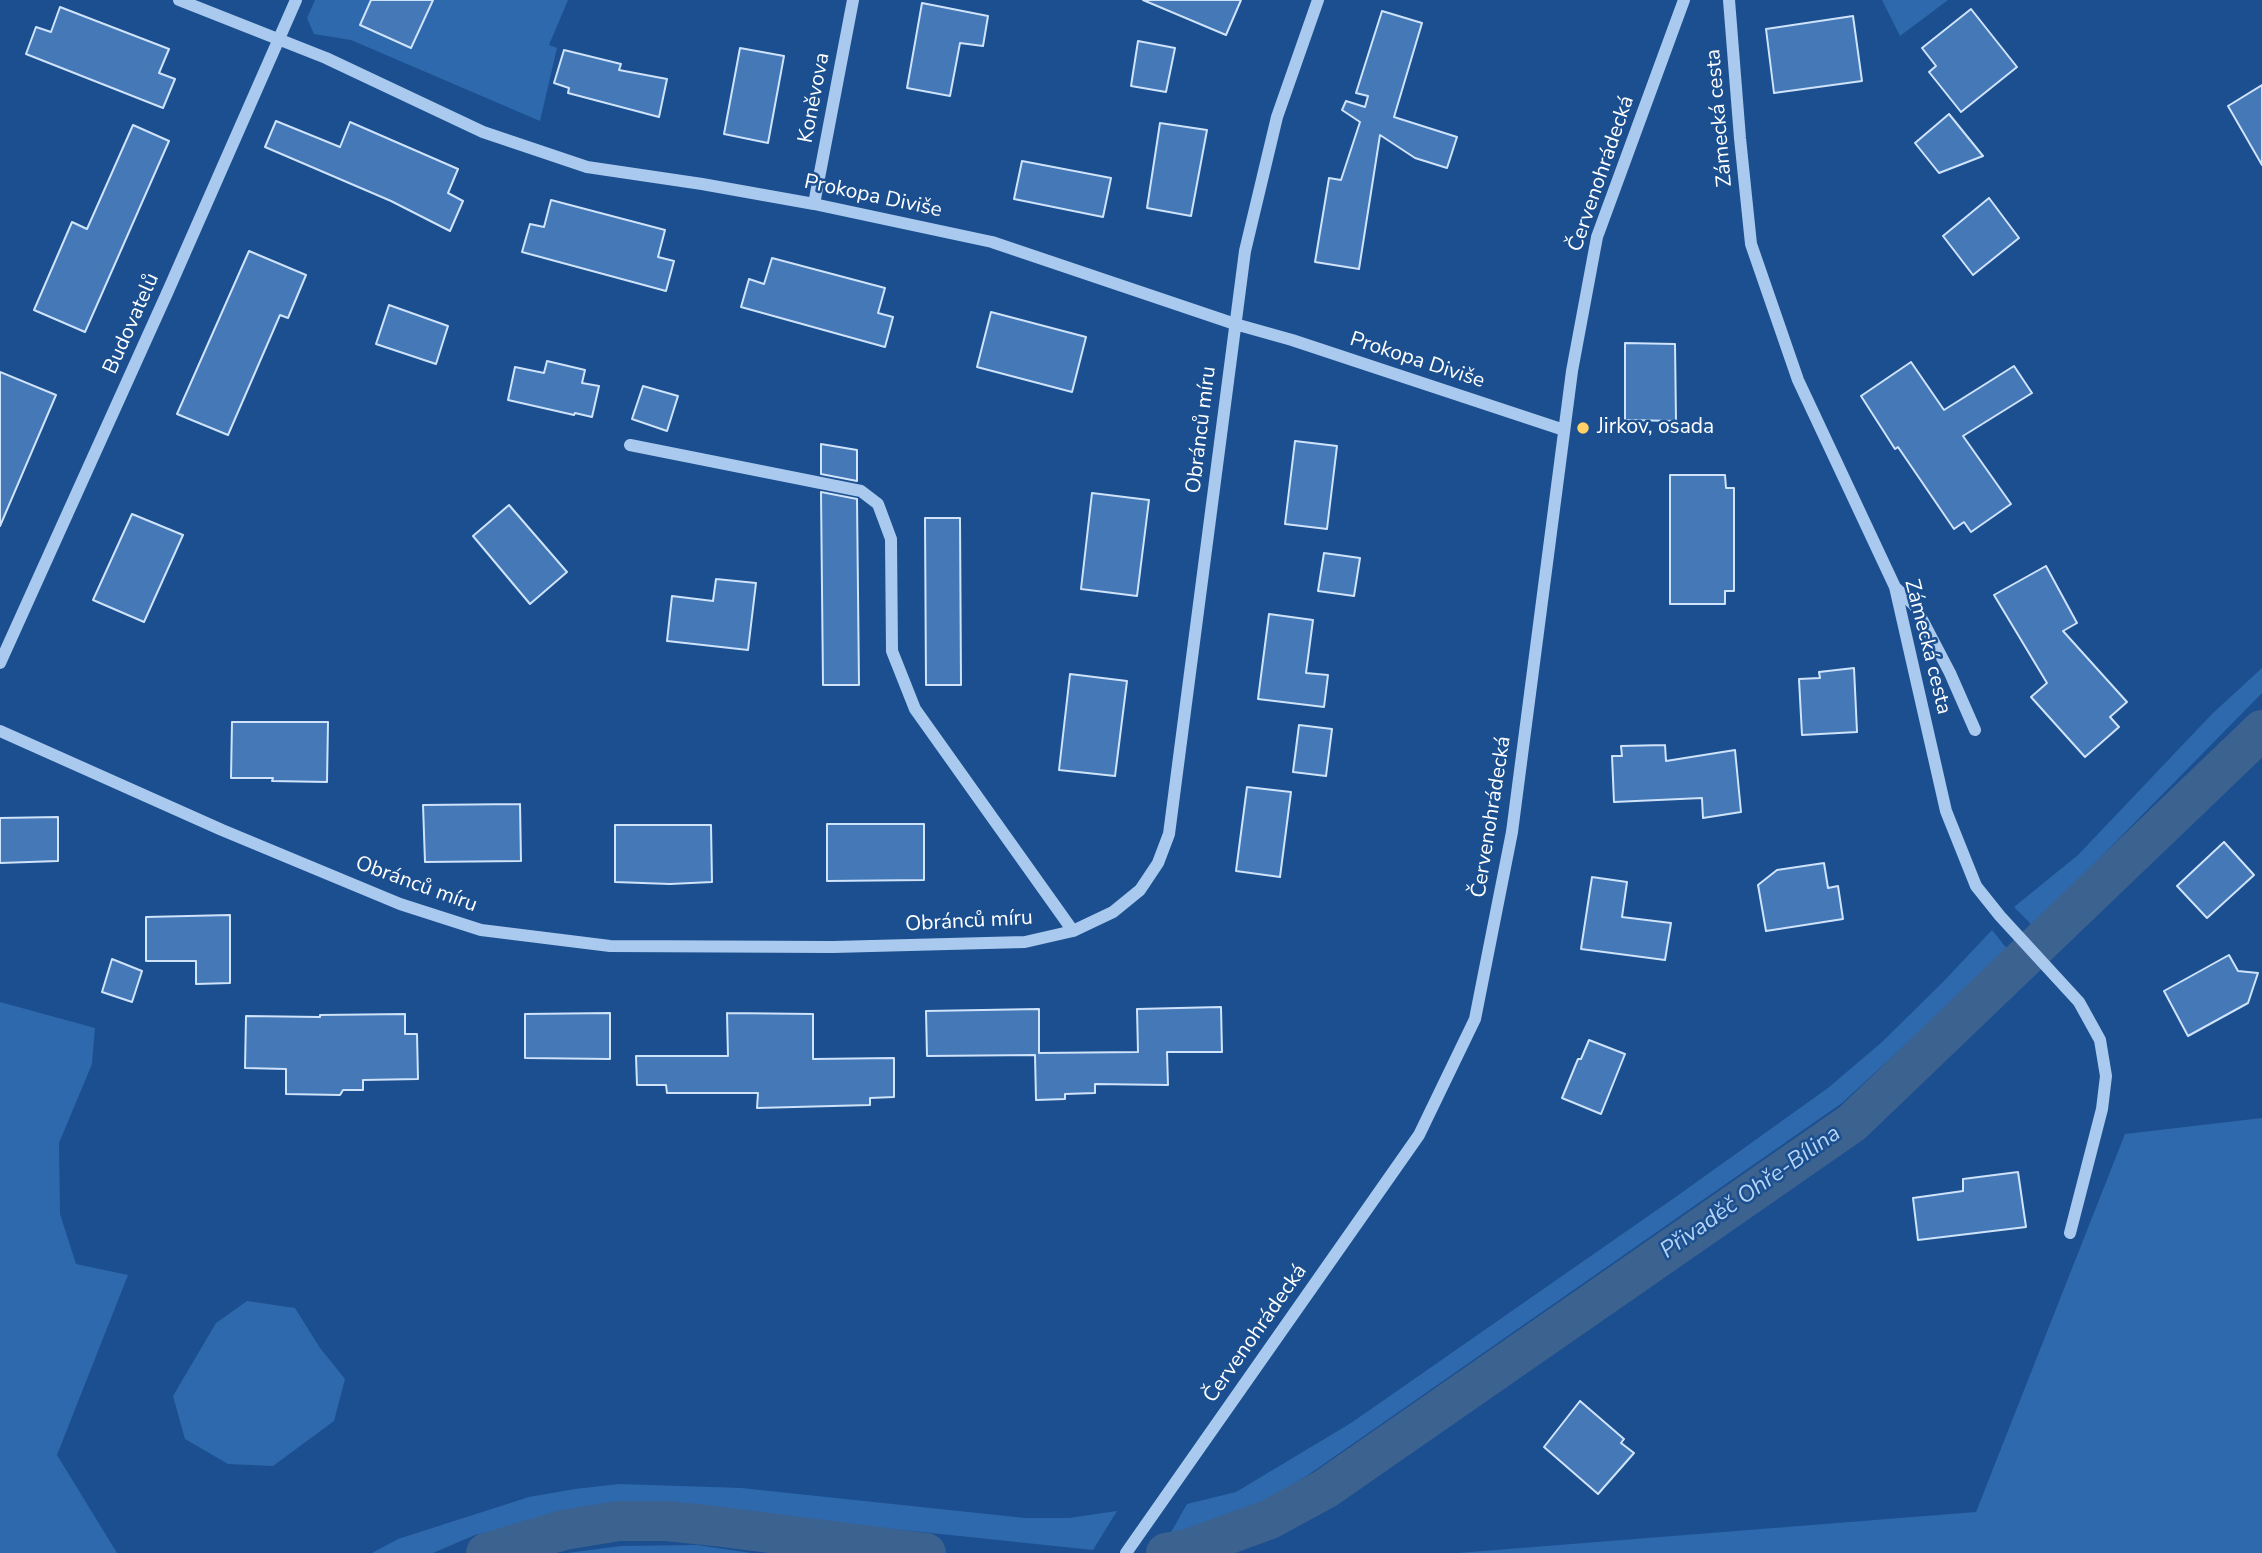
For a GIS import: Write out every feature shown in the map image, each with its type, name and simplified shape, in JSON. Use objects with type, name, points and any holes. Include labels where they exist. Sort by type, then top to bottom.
[{"type":"street","name":"Prokopa Diviše","points":[[179,0],[279,38],[483,132],[587,167],[814,204],[992,242],[1564,430]]},
{"type":"street","name":"Budovatelů","points":[[0,663],[296,0]]},
{"type":"street","name":"Koněvova","points":[[814,204],[853,0]]},
{"type":"street","name":"Obránců míru","points":[[0,731],[210,825],[400,904],[481,930],[610,946],[833,947],[1025,942],[1073,931],[1113,912],[1140,890],[1158,863],[1169,834],[1245,251],[1277,117],[1318,0]]},
{"type":"street","name":"Červenohrádecká","points":[[1126,1553],[1419,1135],[1475,1019],[1512,832],[1572,371],[1597,237],[1684,0]]},
{"type":"street","name":"Zámecká cesta","points":[[1729,0],[1751,244],[1798,380],[1895,587],[1946,811],[1976,886],[2000,916],[2063,982],[2079,1002],[2100,1040],[2106,1076],[2102,1109],[2070,1233]]},
{"type":"street","points":[[630,445],[860,491],[878,504],[891,539],[892,651],[915,709],[1073,931]]},
{"type":"street","points":[[1895,587],[1915,606],[1950,673],[1975,730]]},
{"type":"shaded area","points":[[315,0],[568,0],[549,45],[557,48],[540,121],[351,40],[314,34],[307,18]]},
{"type":"shaded area","points":[[1882,0],[1948,0],[1900,36]]},
{"type":"shaded area","points":[[2262,668],[2262,693],[2033,926],[2014,907],[2078,855],[2212,714]]},
{"type":"shaded area","points":[[1992,930],[2008,950],[1842,1103],[1308,1475],[1267,1500],[1169,1536],[1187,1504],[1236,1492],[1351,1423],[1828,1088],[1882,1042]]},
{"type":"shaded area","points":[[0,1002],[95,1028],[92,1064],[59,1143],[60,1214],[76,1264],[128,1275],[57,1455],[117,1553],[0,1553]]},
{"type":"shaded area","points":[[2262,1118],[2262,1553],[1458,1553],[1976,1512],[2125,1134]]},
{"type":"shaded area","points":[[247,1301],[295,1308],[320,1348],[345,1379],[334,1421],[273,1466],[228,1464],[185,1439],[173,1396],[216,1323]]},
{"type":"shaded area","points":[[619,1484],[741,1488],[1025,1518],[1069,1518],[1117,1511],[1093,1550],[654,1504],[561,1515],[475,1535],[433,1553],[372,1553],[398,1539],[529,1497]]},
{"type":"shaded area","points":[[697,1545],[751,1553],[567,1553],[621,1546]]},
{"type":"building","points":[[371,0],[433,0],[411,48],[360,25]]},
{"type":"building","points":[[1143,0],[1241,0],[1226,35]]},
{"type":"building","points":[[922,3],[988,16],[983,46],[960,43],[950,96],[907,88]]},
{"type":"building","points":[[60,7],[169,49],[159,73],[175,79],[163,108],[26,54],[36,27],[51,32]]},
{"type":"building","points":[[1971,9],[2017,67],[1961,112],[1929,72],[1936,66],[1922,48]]},
{"type":"building","points":[[1382,11],[1422,23],[1394,117],[1457,137],[1447,168],[1415,158],[1380,135],[1359,269],[1315,262],[1329,178],[1341,180],[1360,122],[1342,110],[1346,101],[1365,107],[1368,96],[1356,93]]},
{"type":"building","points":[[1853,16],[1862,81],[1774,93],[1766,29]]},
{"type":"building","points":[[1138,41],[1175,48],[1166,92],[1131,86]]},
{"type":"building","points":[[740,48],[784,56],[768,143],[724,134]]},
{"type":"building","points":[[564,50],[621,64],[619,70],[667,79],[659,117],[568,93],[569,88],[554,83]]},
{"type":"building","points":[[2262,85],[2262,165],[2228,106]]},
{"type":"building","points":[[1949,114],[1983,156],[1939,173],[1915,143]]},
{"type":"building","points":[[276,121],[340,147],[350,122],[458,169],[448,193],[463,201],[450,231],[391,201],[265,147]]},
{"type":"building","points":[[1160,123],[1207,130],[1191,216],[1147,208]]},
{"type":"building","points":[[133,125],[169,141],[85,332],[34,310],[72,222],[87,229]]},
{"type":"building","points":[[1022,161],[1111,178],[1103,217],[1014,199]]},
{"type":"building","points":[[1989,198],[2019,238],[1973,275],[1943,236]]},
{"type":"building","points":[[551,200],[665,230],[658,257],[674,261],[666,291],[522,252],[530,224],[544,227]]},
{"type":"building","points":[[249,251],[306,275],[288,318],[280,315],[228,435],[177,414]]},
{"type":"building","points":[[772,258],[885,288],[878,313],[893,317],[885,347],[741,307],[749,279],[764,284]]},
{"type":"building","points":[[389,305],[448,326],[436,364],[376,344]]},
{"type":"building","points":[[991,312],[1086,337],[1072,392],[977,367]]},
{"type":"building","points":[[1625,343],[1675,344],[1676,421],[1625,420]]},
{"type":"building","points":[[547,361],[585,370],[582,383],[599,386],[592,417],[508,400],[515,367],[544,373]]},
{"type":"building","points":[[1911,362],[1944,410],[2014,366],[2032,393],[1963,436],[2011,504],[1971,532],[1964,522],[1954,529],[1898,447],[1895,449],[1861,396]]},
{"type":"building","points":[[0,372],[56,395],[0,526]]},
{"type":"building","points":[[643,386],[678,396],[667,431],[632,419]]},
{"type":"building","points":[[1295,441],[1337,446],[1327,529],[1285,524]]},
{"type":"building","points":[[821,444],[857,450],[857,481],[821,474]]},
{"type":"building","points":[[1670,475],[1725,475],[1726,488],[1734,488],[1734,591],[1725,591],[1725,604],[1670,604]]},
{"type":"building","points":[[821,492],[857,499],[859,685],[823,685]]},
{"type":"building","points":[[1092,493],[1149,500],[1137,596],[1081,589]]},
{"type":"building","points":[[509,505],[567,572],[530,604],[473,536]]},
{"type":"building","points":[[132,514],[183,535],[144,622],[93,600]]},
{"type":"building","points":[[925,518],[960,518],[961,685],[926,685]]},
{"type":"building","points":[[1324,553],[1360,558],[1354,596],[1318,591]]},
{"type":"building","points":[[2046,566],[2077,623],[2063,631],[2127,702],[2110,717],[2119,727],[2085,757],[2031,697],[2047,683],[1994,595]]},
{"type":"building","points":[[716,579],[756,583],[748,650],[667,641],[672,596],[713,601]]},
{"type":"building","points":[[1269,614],[1313,620],[1306,673],[1328,675],[1324,707],[1258,699]]},
{"type":"building","points":[[1854,668],[1857,732],[1802,735],[1799,679],[1820,678],[1819,672]]},
{"type":"building","points":[[1070,674],[1127,681],[1115,776],[1059,770]]},
{"type":"building","points":[[232,722],[328,722],[327,782],[231,778]]},
{"type":"building","points":[[1299,725],[1332,729],[1326,776],[1293,772]]},
{"type":"building","points":[[1665,745],[1666,761],[1735,750],[1741,812],[1703,818],[1702,798],[1614,802],[1612,756],[1622,756],[1621,746]]},
{"type":"building","points":[[1247,787],[1291,792],[1280,877],[1236,871]]},
{"type":"building","points":[[520,804],[521,861],[425,862],[423,805]]},
{"type":"building","points":[[58,817],[58,861],[0,863],[0,818]]},
{"type":"building","points":[[827,824],[924,824],[924,880],[827,881]]},
{"type":"building","points":[[615,825],[711,825],[712,882],[615,882]]},
{"type":"building","points":[[2224,842],[2254,875],[2207,918],[2177,886]]},
{"type":"building","points":[[1824,863],[1828,888],[1838,886],[1843,919],[1766,931],[1758,885],[1777,870]]},
{"type":"building","points":[[1592,877],[1627,882],[1622,917],[1671,923],[1665,960],[1581,949]]},
{"type":"building","points":[[230,915],[230,983],[196,984],[196,961],[146,961],[146,917]]},
{"type":"building","points":[[2229,955],[2238,971],[2258,973],[2248,1003],[2188,1036],[2164,991]]},
{"type":"building","points":[[112,959],[142,971],[132,1002],[102,992]]},
{"type":"building","points":[[1221,1007],[1222,1052],[1167,1052],[1168,1085],[1095,1084],[1095,1093],[1065,1094],[1065,1099],[1036,1100],[1035,1055],[927,1056],[926,1011],[1039,1009],[1039,1053],[1138,1052],[1137,1009]]},
{"type":"building","points":[[610,1013],[610,1059],[525,1058],[525,1014]]},
{"type":"building","points":[[727,1013],[813,1014],[813,1059],[894,1058],[894,1097],[870,1098],[870,1105],[757,1108],[758,1093],[667,1093],[666,1085],[637,1085],[636,1056],[728,1056]]},
{"type":"building","points":[[405,1014],[405,1034],[417,1034],[418,1079],[363,1080],[363,1090],[343,1090],[340,1095],[286,1094],[286,1069],[245,1068],[246,1016]]},
{"type":"building","points":[[1589,1040],[1625,1054],[1601,1114],[1562,1098]]},
{"type":"building","points":[[2018,1172],[2026,1227],[1918,1240],[1913,1198],[1963,1191],[1963,1179]]},
{"type":"building","points":[[1580,1401],[1624,1439],[1621,1443],[1634,1453],[1598,1494],[1544,1447]]},
{"type":"waterway","name":"Přivaděč Ohře-Bílina","points":[[1166,1553],[1188,1549],[1270,1519],[1325,1489],[1852,1123],[2262,730]]},
{"type":"waterway","name":"Přivaděč Ohře-Bílina","points":[[486,1553],[564,1530],[618,1521],[667,1521],[926,1553]]},
{"type":"place","name":"Jirkov, osada","points":[[1583,428]]}]
